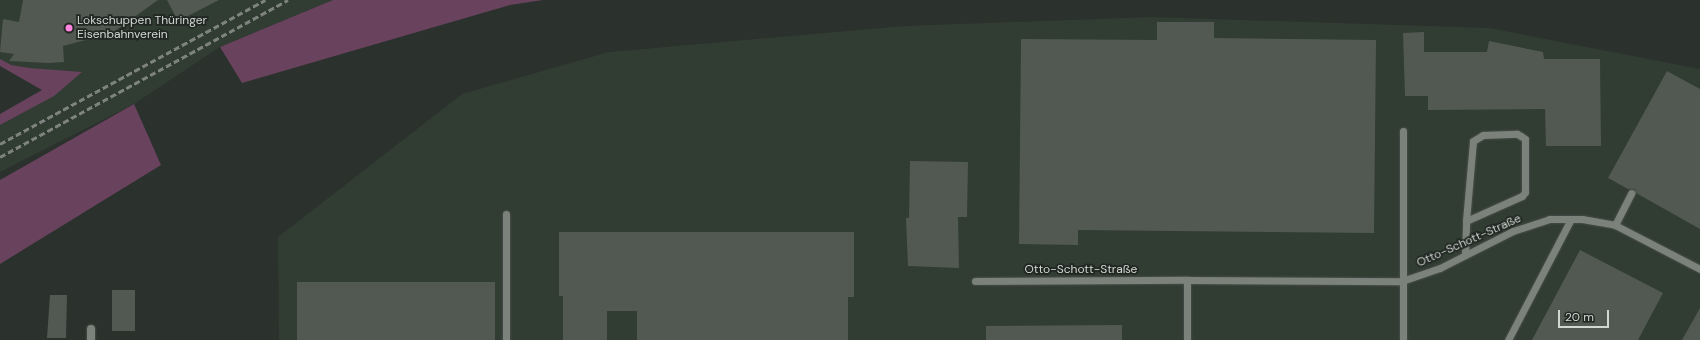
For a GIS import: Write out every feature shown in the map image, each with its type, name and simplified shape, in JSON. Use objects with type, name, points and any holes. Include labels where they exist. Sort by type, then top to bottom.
[{"type":"street","points":[[91,329],[91,340]]},
{"type":"lane","points":[[1402,340],[1403,131]]},
{"type":"lane","points":[[1465,255],[1466,220],[1473,141],[1483,135],[1517,134],[1522,136],[1524,140],[1525,192],[1522,196],[1466,220]]},
{"type":"lane","points":[[1614,225],[1631,193]]},
{"type":"lane","points":[[506,214],[506,340]]},
{"type":"lane","name":"Otto-Schott-Straße","points":[[975,281],[1402,281],[1440,268],[1513,231],[1549,219],[1571,219],[1614,225],[1700,269]]},
{"type":"lane","points":[[1508,340],[1571,219]]},
{"type":"lane","points":[[1187,280],[1187,340]]},
{"type":"shaded area","points":[[0,0],[333,0],[220,47],[134,104],[0,172],[0,125],[53,96],[0,65]]},
{"type":"shaded area","points":[[333,0],[543,0],[510,5],[242,83],[220,47]]},
{"type":"shaded area","points":[[1151,17],[1490,28],[1700,69],[1700,340],[279,340],[278,237],[462,94],[609,52],[904,26]]},
{"type":"shaded area","points":[[0,59],[11,65],[29,68],[82,72],[54,96],[0,125],[0,114],[42,90],[0,66]]},
{"type":"shaded area","points":[[134,104],[161,165],[0,264],[0,180]]},
{"type":"building","name":"Lokschuppen Thüringer Eisenbahnverein","points":[[23,0],[158,0],[112,33],[63,46],[64,62],[49,63],[9,61],[14,54],[0,52],[3,19],[19,22]]},
{"type":"building","points":[[167,0],[219,0],[178,21]]},
{"type":"building","points":[[1157,22],[1214,22],[1214,38],[1376,40],[1374,233],[1078,230],[1078,245],[1019,244],[1021,39],[1157,40]]},
{"type":"building","points":[[1424,32],[1424,52],[1487,52],[1489,41],[1543,52],[1544,59],[1600,59],[1601,146],[1546,146],[1545,109],[1428,110],[1428,96],[1405,96],[1403,33]]},
{"type":"building","points":[[1667,71],[1700,89],[1700,229],[1636,193],[1634,189],[1628,189],[1608,178]]},
{"type":"building","points":[[910,161],[968,162],[967,217],[958,217],[959,268],[908,266],[906,218],[909,218]]},
{"type":"building","points":[[559,232],[854,232],[854,297],[848,297],[848,340],[637,340],[637,311],[607,311],[607,340],[563,340],[563,296],[559,296]]},
{"type":"building","points":[[1580,250],[1663,293],[1638,340],[1532,340]]},
{"type":"building","points":[[297,282],[495,282],[495,340],[297,340]]},
{"type":"building","points":[[112,290],[135,290],[135,331],[112,331]]},
{"type":"building","points":[[50,295],[67,295],[66,338],[47,338]]},
{"type":"building","points":[[1700,308],[1700,340],[1682,340]]},
{"type":"building","points":[[1122,325],[1122,340],[986,340],[986,326]]},
{"type":"railway","points":[[0,144],[265,0]]},
{"type":"railway","points":[[0,157],[288,0]]},
{"type":"place","name":"Lokschuppen Thüringer Eisenbahnverein","points":[[69,28]]}]
